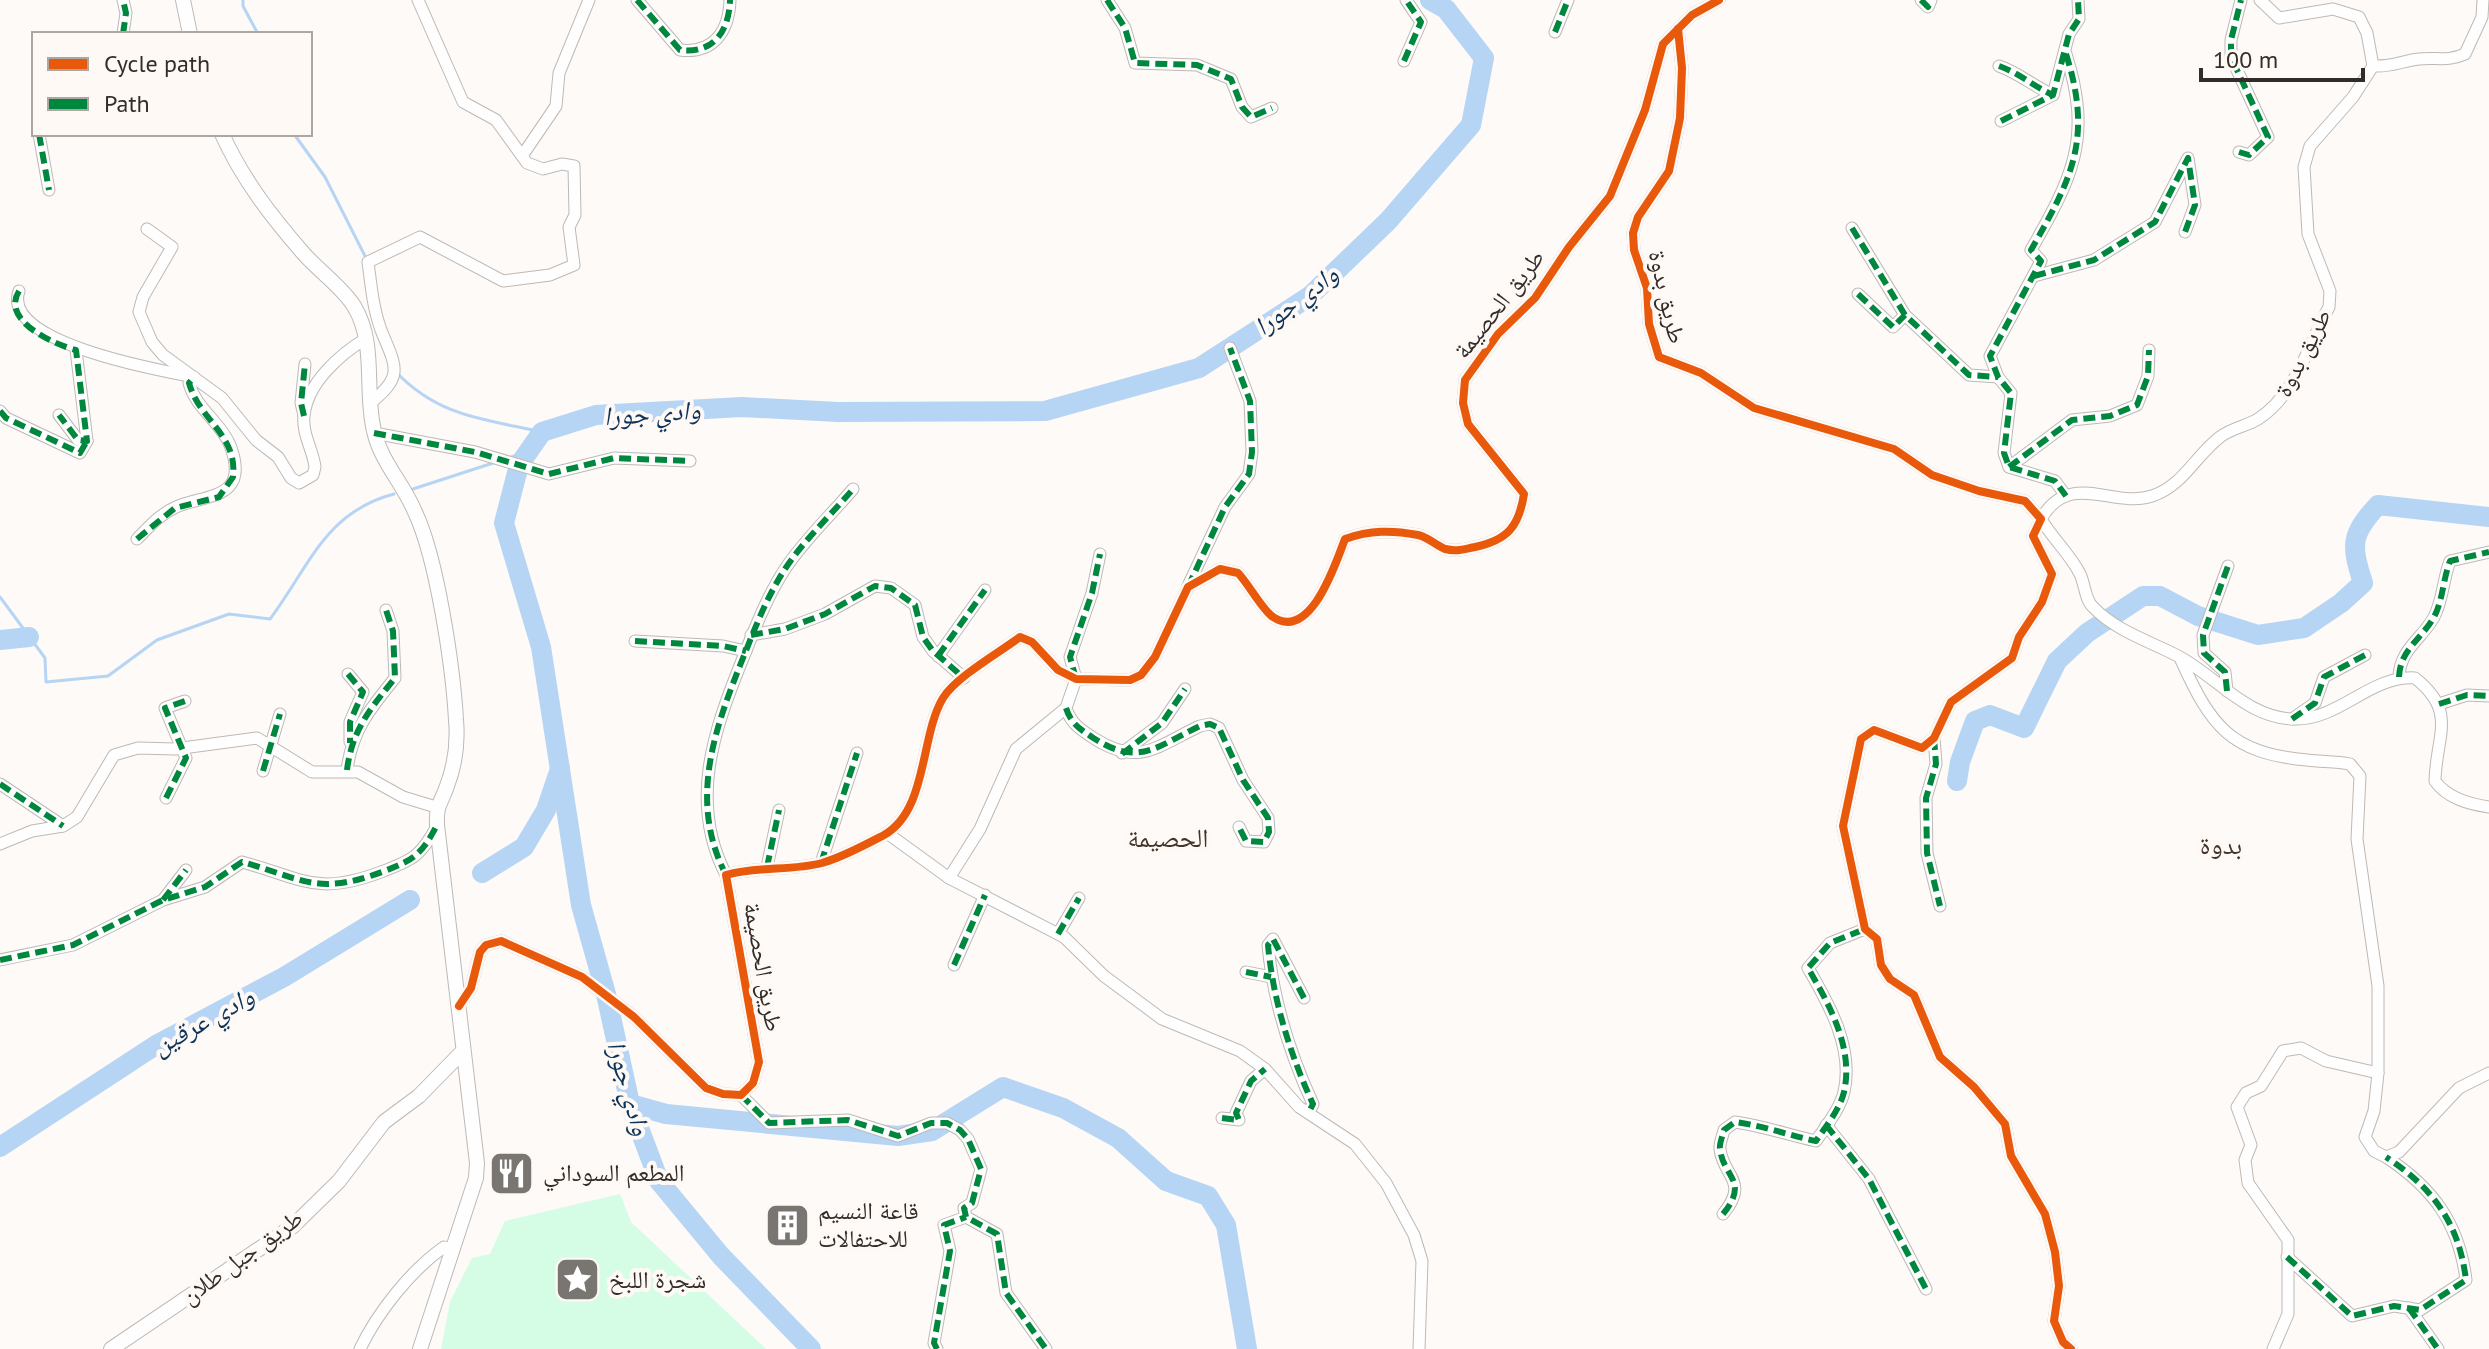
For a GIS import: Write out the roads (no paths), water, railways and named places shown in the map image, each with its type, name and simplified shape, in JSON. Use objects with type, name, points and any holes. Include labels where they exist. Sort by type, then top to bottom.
[{"type":"main road","points":[[183,0],[190,32]]},
{"type":"main road","points":[[223,136],[244,179],[305,256],[353,305],[367,338],[369,404],[374,433],[382,455],[416,512],[438,595],[457,721],[455,760],[446,789],[436,807],[437,825],[477,1163],[476,1178],[420,1349]]},
{"type":"main road","name":"طريق جبل طلان","points":[[111,1349],[293,1226],[339,1181],[384,1122],[419,1096],[463,1051]]},
{"type":"street","points":[[123,0],[126,13],[123,32]]},
{"type":"street","points":[[369,404],[387,390],[394,371],[393,352],[381,330],[372,295],[368,262],[420,237],[503,281],[550,275],[574,265],[569,227],[575,215],[574,166],[562,164],[543,169],[527,163],[496,120],[463,102],[418,0]]},
{"type":"street","points":[[522,156],[556,106],[559,73],[589,0]]},
{"type":"street","points":[[637,0],[680,50],[699,52],[714,43],[727,23],[730,0]]},
{"type":"street","points":[[1107,0],[1125,28],[1135,63],[1197,65],[1231,79],[1242,107],[1251,117],[1272,108]]},
{"type":"street","points":[[1404,61],[1421,22],[1406,0]]},
{"type":"street","points":[[1555,32],[1568,0]]},
{"type":"street","name":"طريق الحصيمة","points":[[1188,587],[1220,569],[1238,573],[1271,617],[1288,622],[1303,616],[1318,602],[1345,539],[1369,531],[1394,532],[1423,536],[1436,545],[1461,551],[1489,545],[1513,531],[1521,514],[1524,494],[1468,424],[1463,403],[1465,380],[1498,334],[1535,298],[1569,247],[1610,196],[1645,110],[1663,44],[1692,15],[1719,0]]},
{"type":"street","points":[[1921,0],[1928,7],[1931,0]]},
{"type":"street","points":[[2001,121],[2053,95],[2069,34],[2079,19],[2078,0]]},
{"type":"street","points":[[2239,152],[2249,155],[2268,137],[2231,57],[2231,40],[2241,0]]},
{"type":"street","points":[[2260,0],[2279,18],[2333,9],[2359,17],[2367,33],[2373,66],[2393,67],[2422,58],[2451,60],[2465,54],[2482,17],[2483,0]]},
{"type":"street","name":"طريق بدوة","points":[[1678,29],[1682,68],[1680,118],[1669,171],[1638,217],[1633,233],[1634,250],[1647,288],[1649,324],[1659,357],[1701,373],[1754,408],[1894,449],[1932,475],[2025,501],[2079,571],[2090,605],[2115,623],[2179,657],[2268,716],[2292,719],[2325,713],[2399,677]]},
{"type":"street","points":[[2009,467],[2004,453],[2011,393],[1998,377],[1990,356],[2041,261],[2031,250],[2069,182],[2075,159],[2078,110],[2075,84],[2066,54]]},
{"type":"street","points":[[1999,66],[2018,73],[2029,85],[2053,95]]},
{"type":"street","name":"طريق بدوة","points":[[2066,496],[2096,491],[2150,497],[2189,472],[2220,437],[2257,420],[2281,401],[2329,307],[2330,291],[2308,234],[2304,167],[2310,146],[2353,97],[2373,66]]},
{"type":"street","points":[[39,136],[49,190]]},
{"type":"street","points":[[2034,276],[2094,260],[2155,222],[2188,158],[2195,205],[2185,232]]},
{"type":"street","points":[[1852,228],[1905,315],[1969,375],[1998,377]]},
{"type":"street","points":[[147,229],[172,247],[143,297],[139,312],[157,349],[222,398],[256,440],[278,457],[291,478],[299,483],[313,475],[315,467],[301,403],[305,364]]},
{"type":"street","points":[[19,291],[15,296],[14,311],[19,322],[58,345],[122,365],[194,377]]},
{"type":"street","points":[[1858,294],[1893,327],[1905,315]]},
{"type":"street","points":[[304,416],[331,365],[367,338]]},
{"type":"street","points":[[1230,348],[1250,401],[1252,452],[1249,474],[1225,507],[1155,657],[1141,675],[1130,680],[1076,679],[1058,670],[1032,642],[1020,637],[944,696],[917,787],[900,820],[887,833],[949,878],[1058,934],[1104,976],[1162,1019],[1220,1040],[1265,1069],[1299,1107],[1355,1144],[1386,1183],[1414,1235],[1422,1261],[1419,1349]]},
{"type":"street","points":[[0,411],[6,418],[80,453],[87,441],[76,350]]},
{"type":"street","points":[[2009,467],[2072,420],[2110,416],[2137,405],[2148,376],[2149,350]]},
{"type":"street","points":[[137,539],[175,508],[219,497],[233,477],[229,443],[192,396],[189,383],[194,377]]},
{"type":"street","points":[[59,415],[78,440],[87,441]]},
{"type":"street","points":[[374,433],[475,452],[549,474],[614,458],[690,461]]},
{"type":"street","points":[[2009,467],[2055,481],[2066,496],[2049,505],[2033,536],[2052,574],[2042,602],[2019,637],[2012,658],[1951,702],[1934,738],[1922,748],[1874,730],[1861,739],[1843,826],[1865,929],[1877,939],[1881,965],[1890,979],[1914,995],[1940,1057],[1974,1087],[2005,1124],[2011,1156],[2045,1214],[2055,1252],[2059,1286],[2054,1321],[2063,1342],[2071,1349]]},
{"type":"street","points":[[726,875],[710,839],[706,779],[715,730],[751,635],[784,570],[853,489]]},
{"type":"street","points":[[2489,552],[2450,561],[2432,621],[2413,641],[2399,665],[2399,677],[2415,678],[2439,704],[2443,723],[2435,781],[2443,792],[2474,805],[2489,807]]},
{"type":"street","points":[[949,878],[986,817],[1016,749],[1066,708],[1076,679],[1070,657],[1092,593],[1100,554]]},
{"type":"street","points":[[2227,691],[2225,672],[2204,653],[2203,635],[2228,566]]},
{"type":"street","points":[[751,635],[785,629],[811,619],[875,586],[891,588],[915,605],[923,637],[938,656],[964,678]]},
{"type":"street","points":[[938,656],[985,590]]},
{"type":"street","points":[[350,743],[368,711],[395,678],[393,631],[386,610]]},
{"type":"street","points":[[635,641],[723,646],[746,651]]},
{"type":"street","points":[[2292,719],[2315,703],[2324,677],[2365,655]]},
{"type":"street","points":[[2179,657],[2209,718],[2241,745],[2275,755],[2350,764],[2360,776],[2357,839],[2378,986],[2378,1073],[2374,1111],[2365,1137],[2374,1151],[2418,1177],[2442,1209],[2449,1219],[2463,1259],[2466,1280],[2420,1310],[2394,1306],[2352,1316],[2287,1257]]},
{"type":"street","points":[[347,770],[350,722],[363,692],[348,674]]},
{"type":"street","points":[[1122,754],[1162,723],[1185,689]]},
{"type":"street","points":[[2439,704],[2467,695],[2489,696]]},
{"type":"street","points":[[166,798],[186,758],[185,748],[165,708],[185,701]]},
{"type":"street","points":[[1066,708],[1076,726],[1122,754],[1138,755],[1200,726],[1210,724],[1219,728],[1243,780],[1262,805],[1269,832],[1264,842],[1256,843],[1246,841],[1239,827]]},
{"type":"street","points":[[263,771],[280,714]]},
{"type":"street","points":[[0,844],[32,831],[63,826],[87,806],[114,755],[138,748],[185,748],[248,737],[272,745],[312,772],[335,774],[347,770],[372,778],[403,797],[436,807]]},
{"type":"street","points":[[1934,738],[1936,764],[1926,798],[1927,853],[1940,906]]},
{"type":"street","points":[[821,863],[857,753]]},
{"type":"street","points":[[0,784],[63,826]]},
{"type":"street","points":[[767,867],[779,810]]},
{"type":"street","points":[[0,960],[73,945],[163,900],[205,887],[242,862],[300,882],[348,884],[409,863],[426,845],[437,825]]},
{"type":"street","name":"طريق الحصيمة","points":[[741,1095],[753,1083],[759,1062],[726,875],[767,867],[821,863],[887,833]]},
{"type":"street","points":[[163,900],[186,870]]},
{"type":"street","points":[[954,965],[985,895]]},
{"type":"street","points":[[1058,934],[1079,898]]},
{"type":"street","points":[[1723,1214],[1732,1203],[1735,1191],[1732,1172],[1720,1149],[1724,1130],[1735,1122],[1776,1128],[1790,1136],[1816,1141],[1844,1091],[1842,1039],[1826,999],[1808,968],[1830,943],[1865,929]]},
{"type":"street","points":[[1304,998],[1273,939],[1268,945],[1271,977],[1299,1075],[1313,1104],[1309,1112]]},
{"type":"street","points":[[459,1006],[471,988],[480,952],[486,945],[501,941],[541,961],[564,966],[606,994],[634,1017],[706,1088],[723,1094],[741,1095],[769,1123],[848,1120],[898,1136],[931,1123],[952,1125],[968,1139],[981,1169],[972,1203],[964,1208],[966,1217]]},
{"type":"street","points":[[1246,972],[1271,977]]},
{"type":"street","points":[[2273,1349],[2288,1314],[2288,1240],[2282,1226],[2248,1183],[2245,1160],[2251,1145],[2237,1107],[2246,1093],[2261,1086],[2283,1051],[2301,1048],[2326,1061],[2378,1073]]},
{"type":"street","points":[[1222,1118],[1239,1120],[1236,1113],[1251,1081],[1265,1069]]},
{"type":"street","points":[[2386,1157],[2399,1152],[2459,1088],[2489,1073]]},
{"type":"street","points":[[1826,1125],[1869,1179],[1926,1289]]},
{"type":"street","points":[[937,1349],[934,1343],[950,1251],[944,1225],[966,1217],[997,1234],[1006,1293],[1046,1349]]},
{"type":"street","points":[[360,1349],[371,1329],[425,1263],[444,1247],[454,1249]]},
{"type":"street","points":[[2409,1308],[2438,1349]]},
{"type":"waterway","points":[[243,0],[257,32]]},
{"type":"waterway","name":"وادي جورا","points":[[811,1349],[721,1256],[659,1181],[630,1104],[606,994],[581,905],[541,647],[504,523],[519,465],[542,432],[596,415],[742,407],[838,412],[1045,411],[1199,368],[1310,296],[1388,221],[1471,125],[1484,58],[1446,9],[1430,0]]},
{"type":"waterway","points":[[295,136],[325,177],[366,258]]},
{"type":"waterway","points":[[396,372],[429,399],[463,414],[542,432]]},
{"type":"waterway","points":[[508,458],[529,451]]},
{"type":"waterway","points":[[413,489],[493,463]]},
{"type":"waterway","points":[[0,597],[45,658],[46,682],[108,676],[157,640],[229,614],[270,619],[308,561],[335,528],[370,502],[394,494]]},
{"type":"waterway","points":[[1957,781],[1960,762],[1975,721],[1990,715],[2024,728],[2057,661],[2087,633],[2143,596],[2160,596],[2198,616],[2258,635],[2304,628],[2341,603],[2363,583],[2356,559],[2356,541],[2362,524],[2378,505],[2489,517]]},
{"type":"waterway","points":[[0,640],[29,637]]},
{"type":"waterway","name":"وادي عرقين","points":[[482,873],[524,847],[546,810],[560,769]]},
{"type":"waterway","name":"وادي عرقين","points":[[0,1147],[156,1045],[284,977],[410,900]]},
{"type":"waterway","points":[[630,1104],[666,1114],[898,1136],[932,1131],[1003,1087],[1063,1108],[1118,1138],[1166,1181],[1208,1196],[1226,1225],[1247,1349]]},
{"type":"place","name":"المطعم السوداني","points":[[512,1173]]},
{"type":"place","name":"قاعة النسيم للاحتفالات","points":[[787,1225]]},
{"type":"place","name":"شجرة اللبخ","points":[[578,1280]]},
{"type":"district","name":"الحصيمة","points":[[1168,838]]},
{"type":"district","name":"بدوة","points":[[2221,845]]}]
